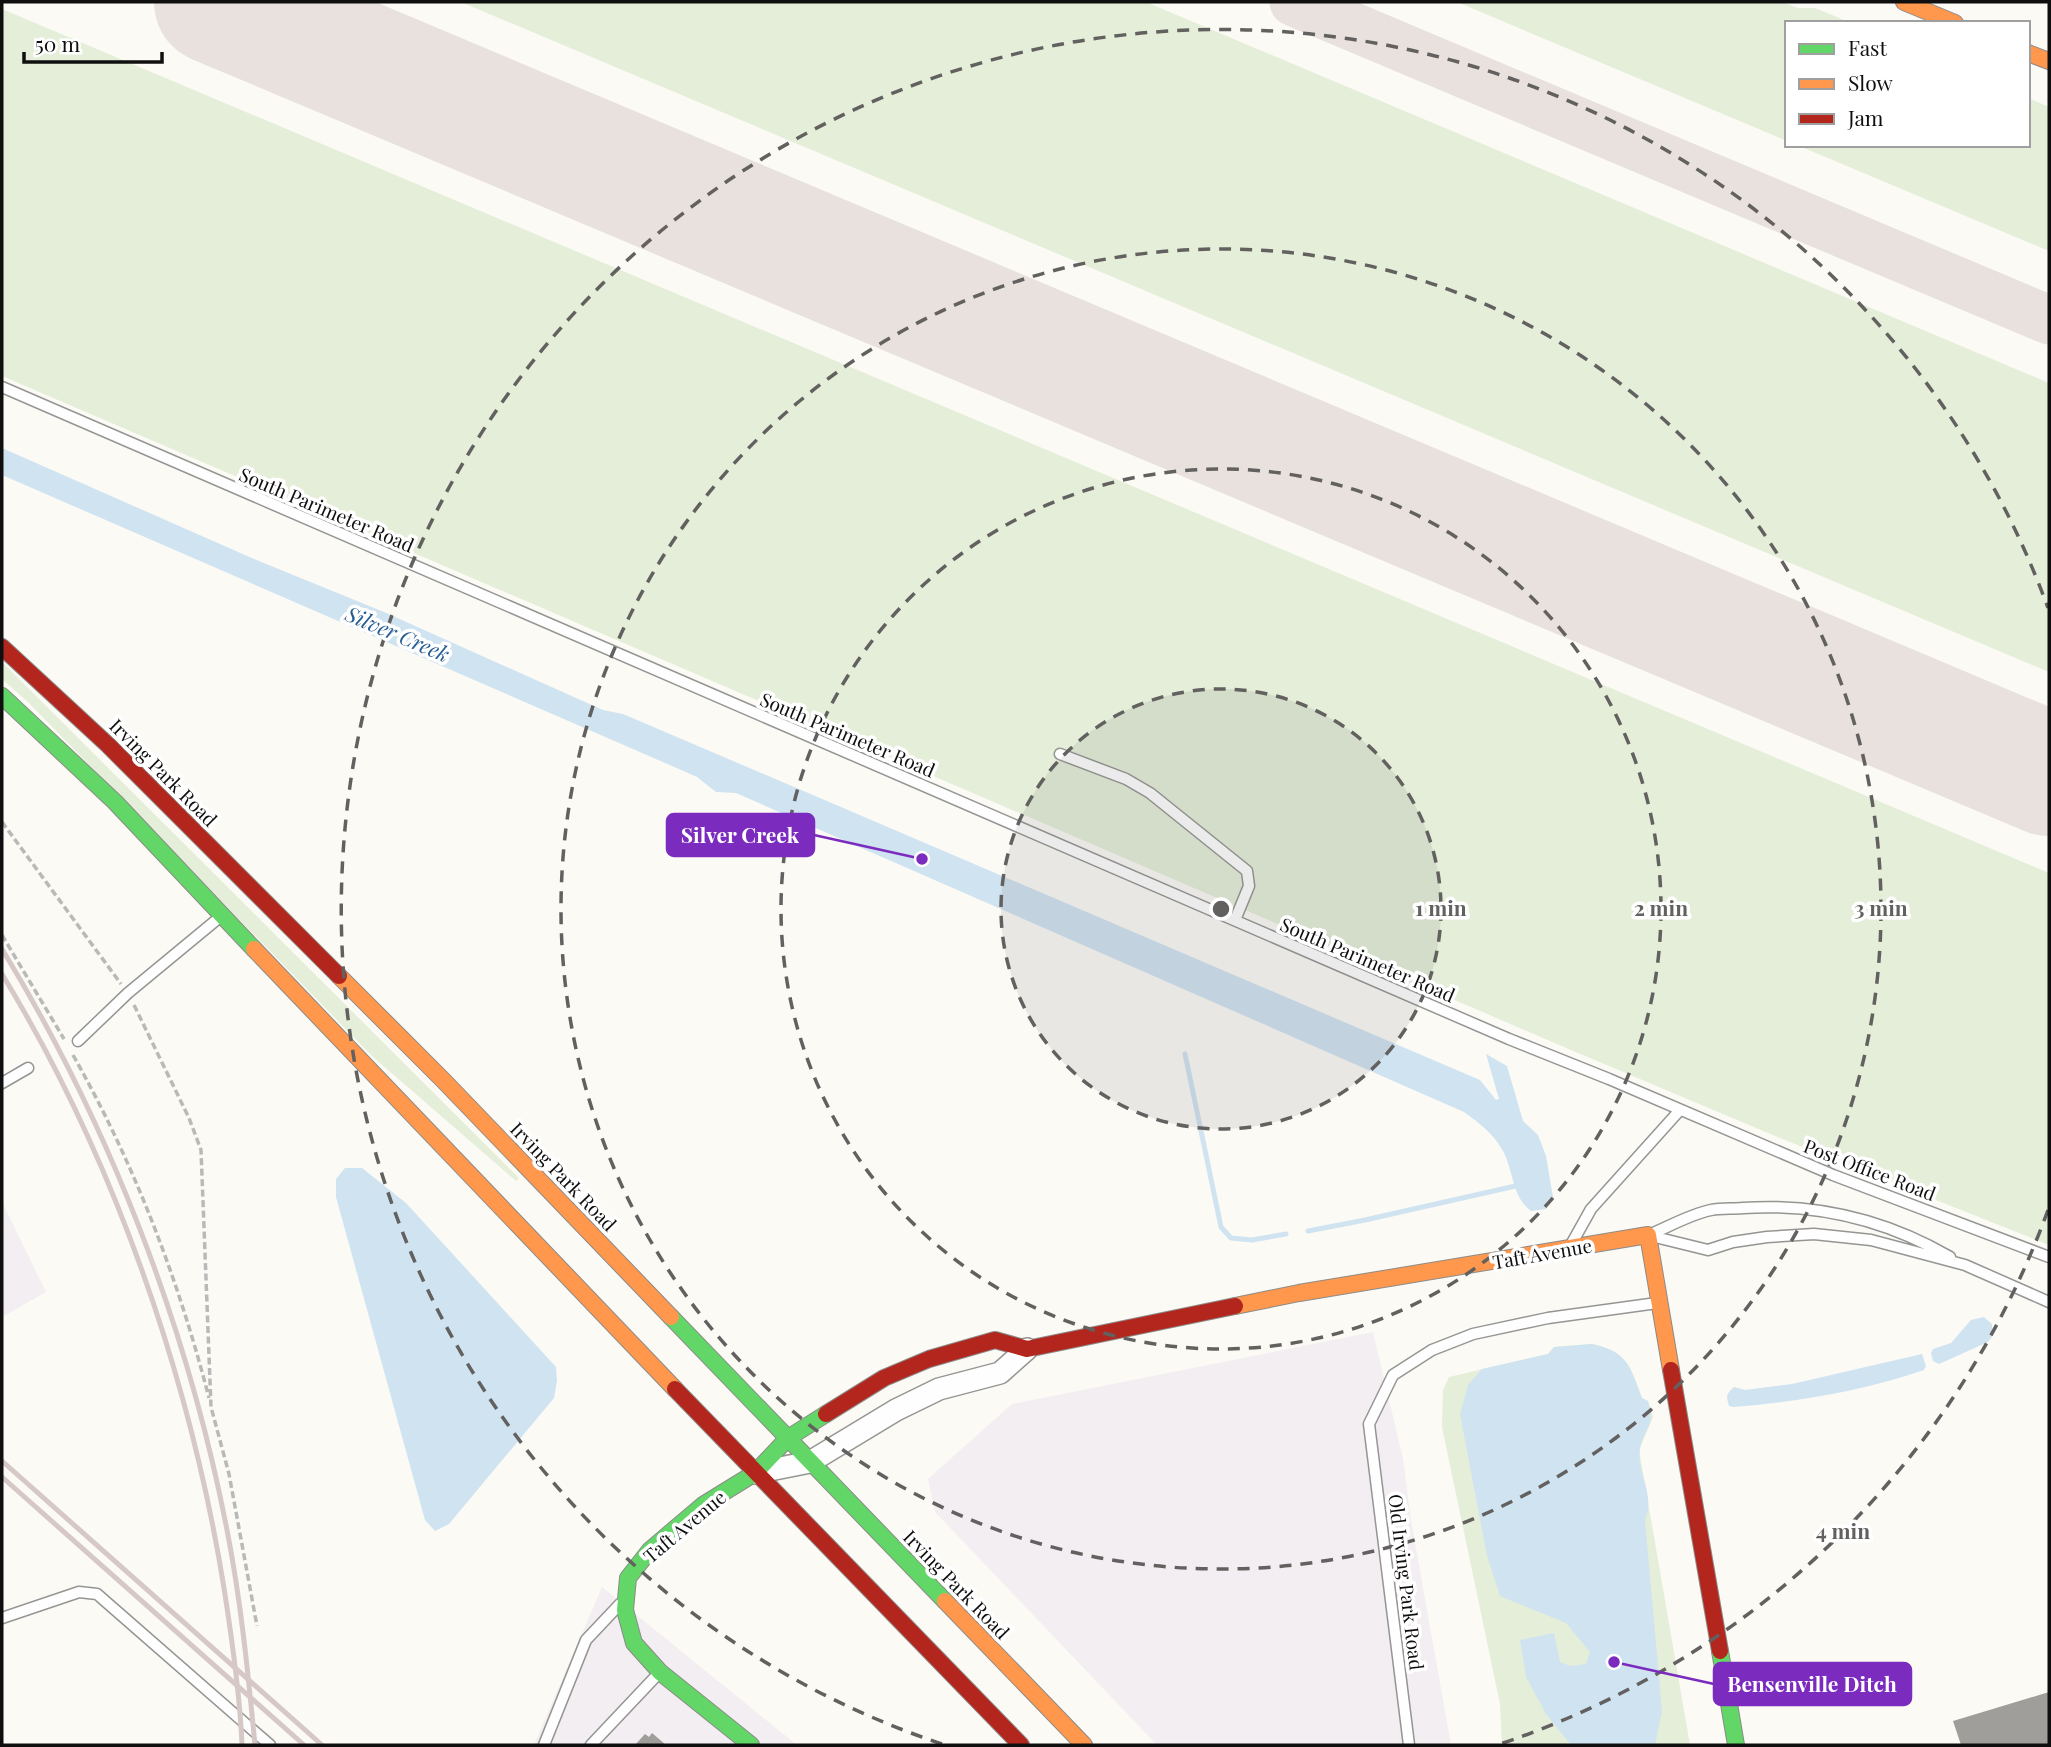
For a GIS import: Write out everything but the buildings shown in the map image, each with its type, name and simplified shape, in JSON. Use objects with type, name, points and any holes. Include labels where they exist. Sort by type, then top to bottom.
[{"type":"main road","points":[[1905,2],[1950,21]]},
{"type":"main road","points":[[2030,54],[2049,61]]},
{"type":"main road","name":"Irving Park Road","points":[[2,647],[108,745],[348,985],[1084,1745]]},
{"type":"main road","points":[[2,696],[35,724],[157,843],[222,915],[754,1473],[1021,1745]]},
{"type":"main road","points":[[1648,1235],[1735,1745]]},
{"type":"main road","name":"Taft Avenue","points":[[751,1745],[660,1672],[634,1643],[625,1610],[628,1578],[650,1550],[703,1505],[754,1473],[788,1438],[884,1378],[929,1359],[995,1340],[1027,1349],[1298,1293],[1648,1235]]},
{"type":"street","name":"Taft Avenue","points":[[754,1473],[810,1462],[896,1410],[939,1390],[1000,1373],[1027,1349]]},
{"type":"lane","name":"South Parimeter Road","points":[[2,387],[1509,1039],[1681,1110]]},
{"type":"lane","points":[[1060,754],[1126,779],[1150,793],[1247,871],[1249,886],[1235,920]]},
{"type":"lane","points":[[78,1041],[128,993],[222,915]]},
{"type":"lane","points":[[2,1083],[28,1068]]},
{"type":"lane","points":[[1569,1249],[1591,1209],[1681,1110]]},
{"type":"lane","name":"Post Office Road","points":[[1681,1110],[1833,1175],[2049,1257]]},
{"type":"lane","points":[[1648,1235],[1711,1210],[1760,1207],[1805,1209],[1878,1223],[1920,1240],[1965,1265]]},
{"type":"lane","name":"Taft Avenue","points":[[1648,1235],[1708,1250],[1733,1242],[1814,1234],[1871,1240],[1965,1265],[2049,1302]]},
{"type":"lane","name":"Old Irving Park Road","points":[[1409,1745],[1369,1424],[1394,1374],[1433,1350],[1473,1334],[1548,1318],[1660,1302]]},
{"type":"lane","points":[[2,1618],[79,1592],[97,1594],[270,1745]]},
{"type":"lane","points":[[544,1745],[586,1640],[626,1597]]},
{"type":"lane","points":[[591,1745],[660,1672]]},
{"type":"path","points":[[2,822],[128,993],[189,1118],[201,1150],[211,1407]]},
{"type":"path","points":[[2,935],[50,1014],[110,1123],[165,1254],[195,1343],[229,1474],[257,1626]]},
{"type":"shaded area","points":[[2,1202],[46,1292],[2,1317]]},
{"type":"shaded area","points":[[1373,1332],[1403,1459],[1411,1520],[1451,1745],[1157,1745],[935,1512],[928,1479],[1012,1404]]},
{"type":"shaded area","points":[[602,1587],[797,1745],[534,1745]]},
{"type":"green space","points":[[461,2],[1146,2],[2049,383],[2049,672]]},
{"type":"green space","points":[[1457,2],[1782,2],[1798,8],[1815,8],[1846,21],[1785,21],[1785,140]]},
{"type":"green space","points":[[2,9],[2049,873],[2049,1245],[1780,1138],[1571,1050],[2,376]]},
{"type":"green space","points":[[2030,99],[2049,107],[2049,251],[1802,147],[2030,147]]},
{"type":"green space","points":[[2,662],[519,1178],[516,1181],[372,1056],[28,702],[2,679]]},
{"type":"green space","points":[[1592,1344],[1613,1351],[1626,1362],[1642,1398],[1648,1401],[1653,1417],[1639,1450],[1690,1745],[1502,1745],[1500,1704],[1442,1427],[1443,1390],[1449,1377],[1548,1354],[1554,1347]]},
{"type":"water","points":[[2,448],[254,559],[384,612],[603,710],[623,714],[1480,1080],[1496,1100],[1499,1099],[1486,1054],[1507,1066],[1523,1121],[1538,1135],[1546,1156],[1553,1197],[1546,1209],[1531,1211],[1520,1199],[1507,1159],[1495,1139],[1464,1112],[736,793],[716,792],[697,777],[679,769],[2,475]]},
{"type":"water","points":[[345,1168],[362,1168],[406,1203],[556,1367],[554,1398],[449,1524],[435,1531],[425,1520],[336,1197],[336,1179]]},
{"type":"water","points":[[1984,1317],[1992,1324],[1992,1337],[1988,1342],[1939,1364],[1933,1361],[1933,1349],[1951,1343],[1971,1320]]},
{"type":"water","points":[[1592,1344],[1613,1351],[1626,1362],[1642,1398],[1648,1401],[1651,1416],[1640,1449],[1640,1458],[1648,1502],[1645,1520],[1662,1711],[1655,1745],[1571,1745],[1546,1714],[1526,1677],[1520,1640],[1554,1633],[1560,1662],[1570,1666],[1586,1664],[1590,1652],[1566,1623],[1500,1596],[1487,1556],[1460,1414],[1468,1385],[1482,1369],[1548,1354],[1554,1347]]},
{"type":"water","points":[[1922,1354],[1926,1366],[1924,1370],[1877,1384],[1781,1402],[1733,1407],[1728,1403],[1728,1393],[1734,1387],[1745,1390],[1792,1384]]},
{"type":"waterway","points":[[1185,1054],[1221,1227],[1231,1238],[1252,1240],[1286,1234]]},
{"type":"waterway","points":[[1308,1231],[1520,1185]]},
{"type":"taxiway","points":[[244,2],[393,77]]},
{"type":"taxiway","points":[[1294,2],[2049,320]]},
{"type":"runway","points":[[216,2],[2049,774]]},
{"type":"railway","points":[[2,949],[77,1085],[110,1156],[167,1304],[211,1454],[227,1530],[240,1610],[255,1745]]},
{"type":"railway","points":[[2,974],[79,1117],[142,1270],[168,1349],[191,1429],[224,1588],[233,1646],[242,1745]]},
{"type":"railway","points":[[2,1461],[322,1745]]},
{"type":"railway","points":[[2,1477],[304,1745]]},
{"type":"traffic: fast","points":[[2,696],[115,802],[254,949]]},
{"type":"traffic: fast","points":[[671,1317],[945,1601]]},
{"type":"traffic: fast","points":[[751,1745],[660,1672],[634,1643],[625,1610],[628,1578],[650,1550],[703,1505],[755,1473],[788,1438],[826,1414]]},
{"type":"traffic: fast","points":[[1720,1651],[1736,1745]]},
{"type":"traffic: slow","points":[[1904,2],[1950,21]]},
{"type":"traffic: slow","points":[[2030,54],[2049,61]]},
{"type":"traffic: slow","points":[[254,949],[675,1389]]},
{"type":"traffic: slow","points":[[339,976],[671,1317]]},
{"type":"traffic: slow","points":[[1235,1306],[1648,1235],[1671,1370]]},
{"type":"traffic: slow","points":[[945,1601],[1084,1745]]},
{"type":"traffic: jam","points":[[2,647],[108,745],[339,976]]},
{"type":"traffic: jam","points":[[826,1414],[884,1378],[929,1359],[995,1340],[1027,1349],[1235,1306]]},
{"type":"traffic: jam","points":[[1671,1370],[1720,1651]]},
{"type":"traffic: jam","points":[[675,1389],[1021,1745]]},
{"type":"place","name":"Silver Creek","points":[[922,859]]},
{"type":"place","name":"Bensenville Ditch","points":[[1614,1662]]}]
